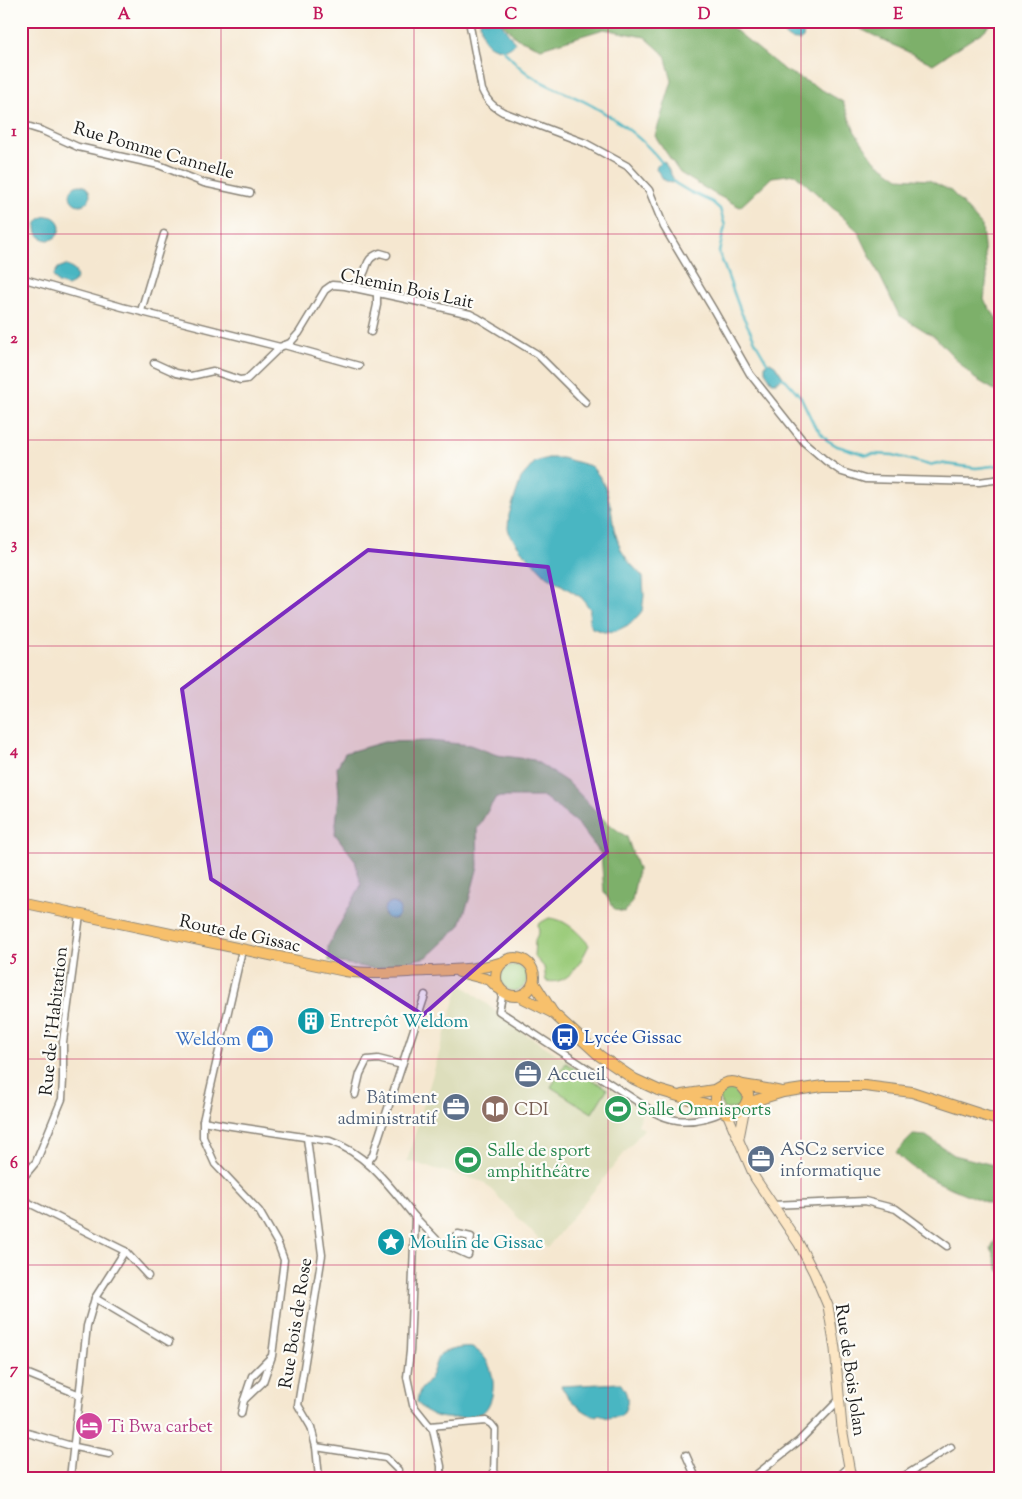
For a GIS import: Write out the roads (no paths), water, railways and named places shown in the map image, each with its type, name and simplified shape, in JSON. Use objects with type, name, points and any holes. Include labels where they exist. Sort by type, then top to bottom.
[{"type":"main road","name":"Route de Gissac","points":[[21,902],[242,950],[367,974],[453,971],[488,967],[503,962]]},
{"type":"main road","points":[[514,958],[526,961],[534,970],[534,982],[528,992],[512,997],[501,991],[497,984],[496,972],[503,962],[514,958]]},
{"type":"main road","name":"Route de Gissac","points":[[453,971],[490,980],[501,991]]},
{"type":"main road","points":[[534,982],[553,1013],[592,1049],[622,1072],[645,1085],[723,1111],[737,1112],[746,1105],[783,1092],[845,1085],[912,1092],[1001,1121]]},
{"type":"main road","points":[[519,996],[553,1013]]},
{"type":"main road","points":[[677,1095],[714,1090],[731,1082],[783,1092]]},
{"type":"main road","points":[[740,1084],[748,1094],[746,1105]]},
{"type":"main road","points":[[722,1085],[716,1098],[723,1111]]},
{"type":"street","points":[[469,21],[482,90],[486,100],[503,112],[585,143],[627,166],[649,190],[664,227],[750,374],[804,442],[826,462],[842,472],[865,479],[978,482],[1001,479]]},
{"type":"street","name":"Rue Pomme Cannelle","points":[[21,124],[78,147],[159,165],[204,183],[250,193]]},
{"type":"street","points":[[140,311],[164,234]]},
{"type":"street","points":[[354,288],[363,275],[367,262],[372,257],[380,253],[388,256]]},
{"type":"street","points":[[21,278],[140,311],[359,366]]},
{"type":"street","name":"Chemin Bois Lait","points":[[154,363],[176,373],[191,376],[213,371],[240,380],[247,379],[282,346],[290,343],[299,333],[324,290],[332,285],[354,288],[470,314],[537,354],[586,403]]},
{"type":"street","points":[[371,332],[377,305],[377,293]]},
{"type":"street","name":"Rue de l'Habitation","points":[[21,1180],[36,1162],[62,1100],[63,1042],[80,915]]},
{"type":"street","points":[[242,950],[203,1121],[203,1137],[215,1164],[259,1211],[278,1244],[284,1260],[272,1356],[263,1382],[244,1400]]},
{"type":"street","points":[[501,991],[499,1011],[652,1111],[671,1120],[686,1122],[713,1116],[723,1111]]},
{"type":"street","points":[[366,1162],[373,1154],[425,994]]},
{"type":"street","points":[[355,1095],[360,1074],[367,1060],[378,1059],[402,1065]]},
{"type":"street","points":[[739,1139],[746,1105]]},
{"type":"street","name":"Rue de Bois Jolan","points":[[723,1111],[739,1139],[752,1172],[799,1244],[828,1306],[835,1349],[842,1428],[851,1478]]},
{"type":"street","points":[[203,1121],[330,1141],[346,1146],[366,1162],[415,1217],[438,1240],[445,1244]]},
{"type":"street","name":"Rue Bois de Rose","points":[[307,1138],[322,1255],[298,1405],[311,1427],[316,1447],[319,1478]]},
{"type":"street","points":[[21,1199],[125,1251],[148,1276]]},
{"type":"street","points":[[772,1205],[865,1201],[896,1209],[947,1246]]},
{"type":"street","points":[[415,1217],[408,1377],[413,1405],[433,1430],[441,1466],[441,1478]]},
{"type":"street","points":[[70,1478],[75,1447],[87,1326],[95,1298],[125,1251]]},
{"type":"street","points":[[95,1298],[169,1342]]},
{"type":"street","points":[[241,1414],[252,1376],[272,1356]]},
{"type":"street","points":[[21,1371],[80,1395]]},
{"type":"street","points":[[752,1478],[799,1441],[839,1400]]},
{"type":"street","points":[[430,1426],[486,1421],[491,1424],[495,1429],[494,1478]]},
{"type":"street","points":[[21,1431],[75,1447],[109,1454]]},
{"type":"street","points":[[316,1447],[386,1458],[398,1470]]},
{"type":"street","points":[[902,1478],[951,1447]]},
{"type":"street","points":[[686,1455],[696,1478]]},
{"type":"street","points":[[837,1478],[849,1467]]},
{"type":"street","points":[[994,1478],[1001,1473]]},
{"type":"water","points":[[480,21],[500,21],[515,43],[510,48],[505,49],[495,48],[490,45],[484,40]]},
{"type":"water","points":[[790,22],[804,31],[803,38],[794,40],[785,35],[782,30],[784,25]]},
{"type":"water","points":[[664,161],[674,180],[672,183],[664,180],[656,169],[657,165]]},
{"type":"water","points":[[80,185],[87,188],[90,195],[87,202],[80,205],[73,202],[70,195],[73,188]]},
{"type":"water","points":[[48,216],[56,220],[60,228],[56,236],[48,240],[40,236],[36,228],[40,220]]},
{"type":"water","points":[[66,265],[75,271],[77,278],[67,286],[58,283],[53,276],[58,268]]},
{"type":"water","points":[[770,362],[775,365],[783,377],[776,382],[772,382],[765,371],[765,365]]},
{"type":"water","points":[[548,458],[562,458],[591,466],[600,477],[606,489],[614,529],[621,550],[643,577],[644,596],[642,611],[628,625],[616,631],[604,632],[592,628],[589,622],[590,609],[582,598],[544,574],[510,535],[508,528],[509,515],[521,478],[535,462]]},
{"type":"water","points":[[389,903],[395,903],[400,908],[398,917],[389,919],[384,914],[384,908]]},
{"type":"water","points":[[460,1348],[472,1348],[487,1361],[493,1381],[493,1392],[490,1402],[485,1410],[476,1417],[438,1417],[425,1410],[417,1402],[419,1393],[428,1382],[438,1357],[445,1352]]},
{"type":"water","points":[[620,1383],[627,1395],[626,1408],[621,1416],[608,1418],[599,1415],[596,1417],[585,1412],[567,1396],[561,1386]]},
{"type":"waterway","points":[[502,47],[521,68],[539,81],[580,99],[621,124],[648,146],[663,164]]},
{"type":"waterway","points":[[671,179],[690,192],[712,202],[720,209],[725,226],[719,252],[741,312],[769,366]]},
{"type":"waterway","points":[[780,377],[786,380],[801,397],[814,425],[827,440],[837,446],[867,455],[893,455],[929,465],[938,463],[976,468],[1001,465]]},
{"type":"place","name":"Entrepôt Weldom","points":[[311,1021]]},
{"type":"place","name":"Lycée Gissac","points":[[565,1037]]},
{"type":"place","name":"Weldom","points":[[260,1039]]},
{"type":"place","name":"Accueil","points":[[528,1074]]},
{"type":"place","name":"Bâtiment administratif","points":[[456,1107]]},
{"type":"place","name":"CDI","points":[[495,1109]]},
{"type":"place","name":"Salle Omnisports","points":[[618,1109]]},
{"type":"place","name":"ASC2 service informatique","points":[[761,1159]]},
{"type":"place","name":"Salle de sport amphithéâtre","points":[[468,1160]]},
{"type":"place","name":"Moulin de Gissac","points":[[391,1242]]},
{"type":"place","name":"Ti Bwa carbet","points":[[89,1426]]}]
